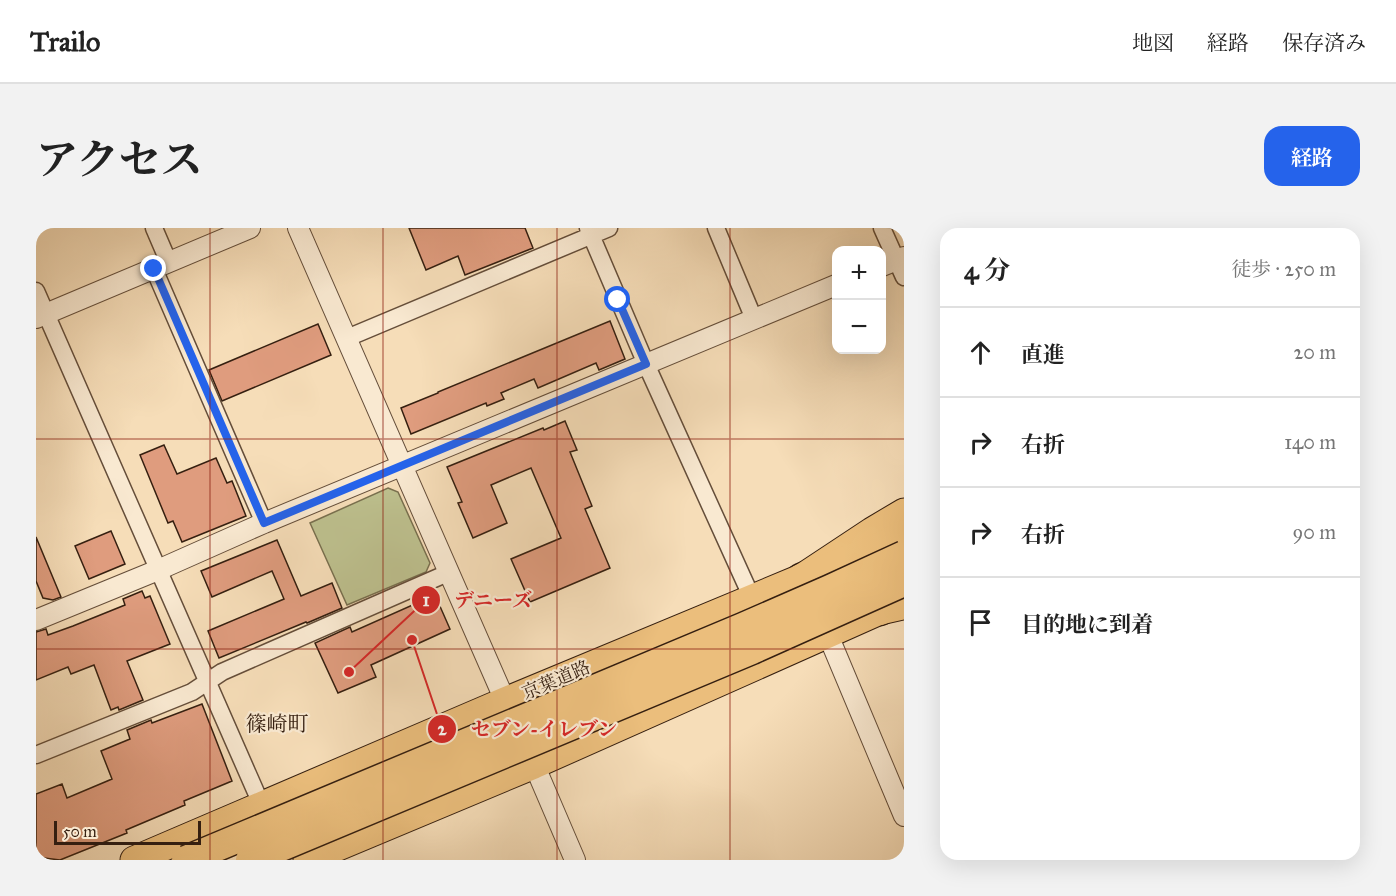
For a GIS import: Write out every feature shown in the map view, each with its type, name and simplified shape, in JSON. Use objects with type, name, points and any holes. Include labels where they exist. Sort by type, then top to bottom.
[{"type":"highway","name":"京葉道路","points":[[134,860],[505,701],[801,578],[904,512]]},
{"type":"highway","points":[[801,578],[881,546],[904,534]]},
{"type":"highway","name":"京葉道路","points":[[186,860],[743,627],[904,555]]},
{"type":"highway","points":[[250,860],[730,659],[904,582]]},
{"type":"highway","points":[[307,860],[534,765],[896,605]]},
{"type":"street","points":[[153,228],[161,266],[264,523]]},
{"type":"street","points":[[41,316],[250,228]]},
{"type":"street","points":[[298,228],[575,860]]},
{"type":"street","points":[[347,338],[589,232],[609,228]]},
{"type":"street","points":[[716,228],[753,319]]},
{"type":"street","points":[[882,228],[896,265]]},
{"type":"street","points":[[589,232],[752,597]]},
{"type":"street","points":[[38,615],[158,570],[402,465],[832,287]]},
{"type":"street","points":[[36,291],[41,316],[209,682],[262,806]]},
{"type":"street","points":[[36,755],[192,692],[222,672],[450,573]]},
{"type":"street","points":[[828,635],[904,816]]},
{"type":"green space","points":[[388,488],[398,492],[430,563],[426,572],[347,605],[310,523]]},
{"type":"building","points":[[409,228],[525,228],[533,248],[465,275],[458,256],[426,270]]},
{"type":"building","points":[[610,321],[625,359],[599,370],[596,363],[538,388],[534,379],[501,393],[504,399],[487,406],[486,403],[411,434],[401,408]]},
{"type":"building","points":[[318,324],[331,355],[222,401],[209,370]]},
{"type":"building","points":[[565,421],[577,450],[570,452],[592,506],[585,509],[610,568],[530,602],[511,559],[561,538],[531,468],[491,485],[507,523],[473,538],[458,503],[462,502],[447,467]]},
{"type":"building","points":[[164,445],[177,474],[216,458],[227,483],[232,481],[246,516],[182,542],[173,521],[168,523],[140,455]]},
{"type":"building","points":[[111,531],[125,564],[89,579],[75,546]]},
{"type":"building","points":[[36,537],[61,597],[53,600],[43,598],[36,581]]},
{"type":"building","points":[[277,540],[301,596],[332,583],[342,608],[219,658],[208,631],[284,599],[272,571],[212,597],[201,571]]},
{"type":"building","points":[[142,591],[145,598],[150,596],[170,644],[127,661],[143,700],[119,710],[118,707],[111,710],[94,665],[71,674],[68,667],[36,680],[36,632],[46,629],[48,635],[73,626],[125,605],[123,599]]},
{"type":"building","points":[[435,595],[450,629],[371,665],[376,677],[338,693],[315,643],[350,627],[352,632]]},
{"type":"building","points":[[202,704],[232,781],[184,801],[185,805],[126,830],[127,833],[60,860],[36,857],[36,794],[62,784],[67,798],[112,779],[101,751],[130,739],[127,730]]},
{"type":"place","name":"セブン-イレブン","points":[[412,640]]},
{"type":"place","name":"デニーズ","points":[[349,672]]},
{"type":"district","name":"篠崎町","points":[[277,724]]},
{"type":"route","points":[[154,269],[264,523],[646,364],[618,300]]}]
